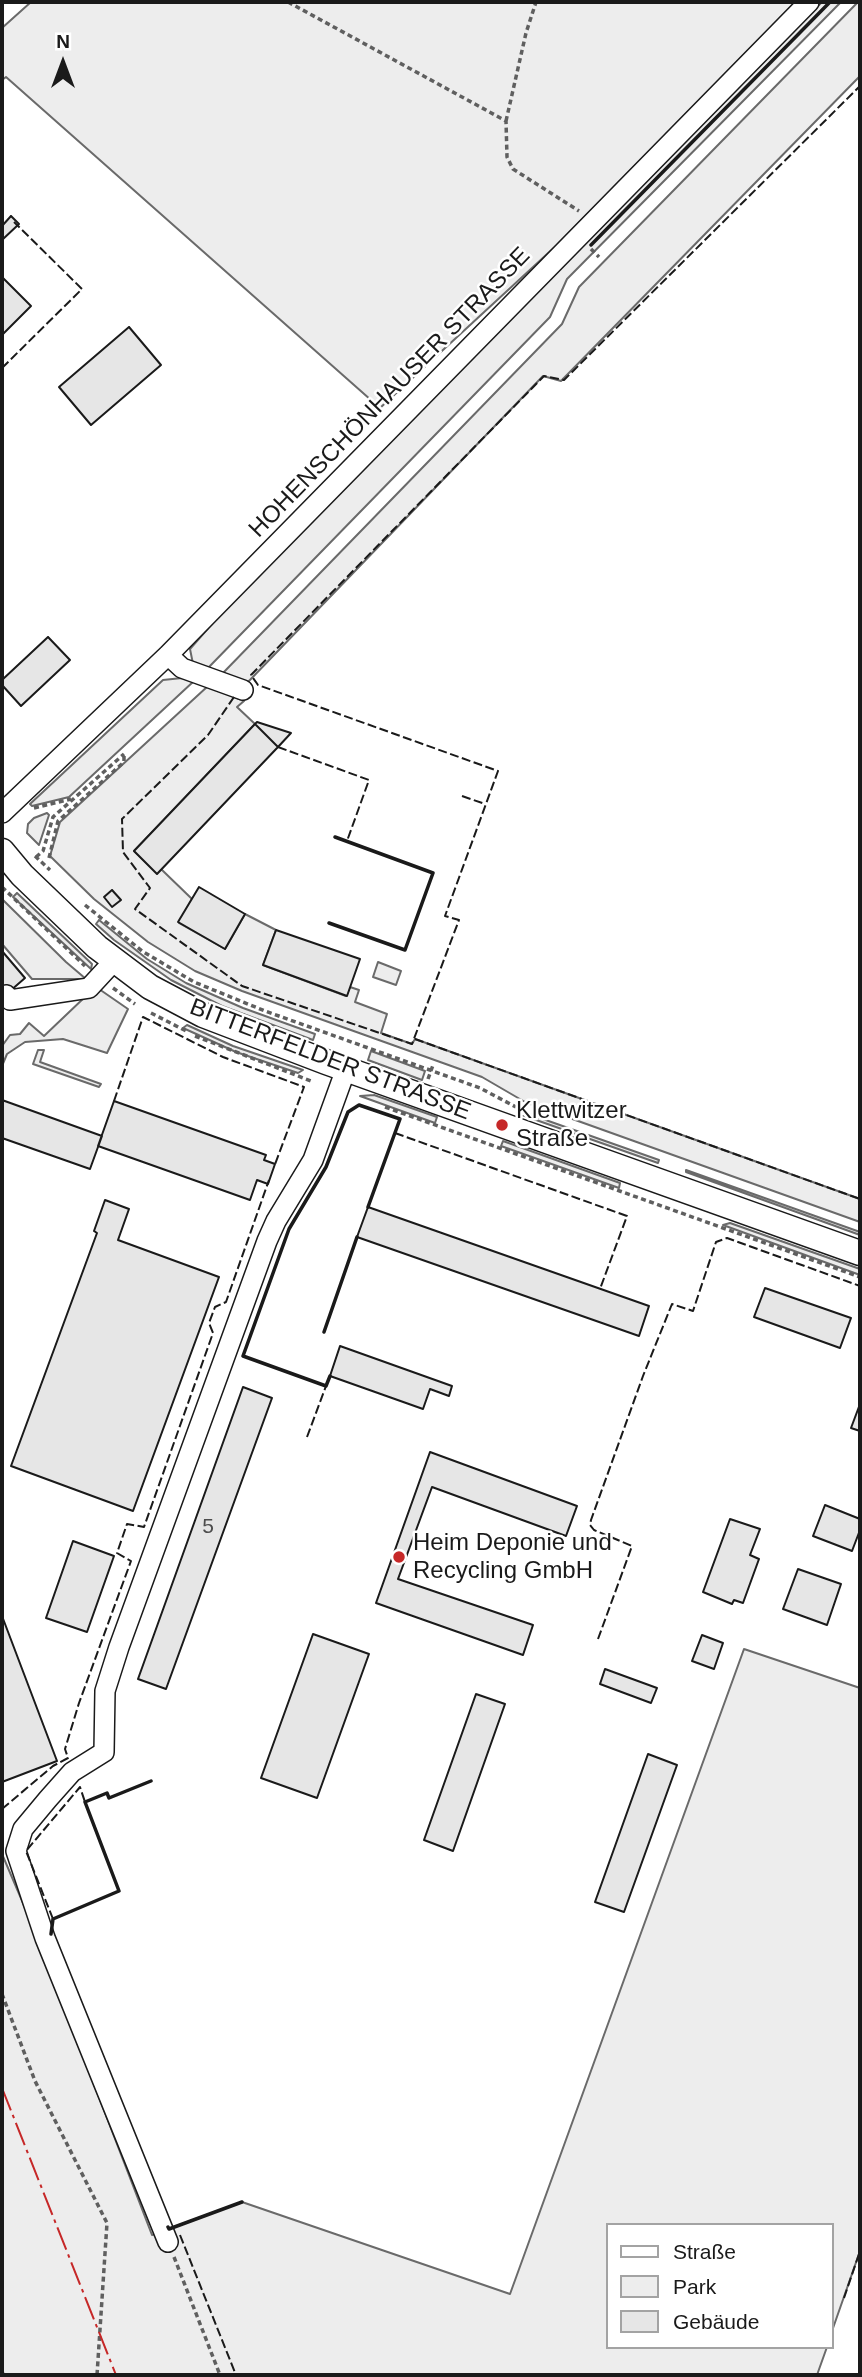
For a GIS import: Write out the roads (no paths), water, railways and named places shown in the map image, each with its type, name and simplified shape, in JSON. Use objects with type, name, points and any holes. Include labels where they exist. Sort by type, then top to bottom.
[{"type":"main road","name":"BITTERFELDER STRASSE","points":[[2,851],[79,931],[114,961],[150,987],[203,1015],[860,1253]]},
{"type":"street","name":"HOHENSCHÖNHAUSER STRASSE","points":[[2,813],[168,655],[809,2]]},
{"type":"street","points":[[168,655],[182,667],[243,690]]},
{"type":"street","points":[[6,995],[10,1000],[89,988],[114,961]]},
{"type":"street","points":[[168,2242],[46,1938],[16,1851],[23,1829],[72,1772],[104,1752],[105,1691],[115,1658],[267,1241],[313,1160],[346,1069]]},
{"type":"place","name":"Klettwitzer Straße","points":[[502,1125]]},
{"type":"place","name":"Heim Deponie und Recycling GmbH","points":[[399,1557]]}]
